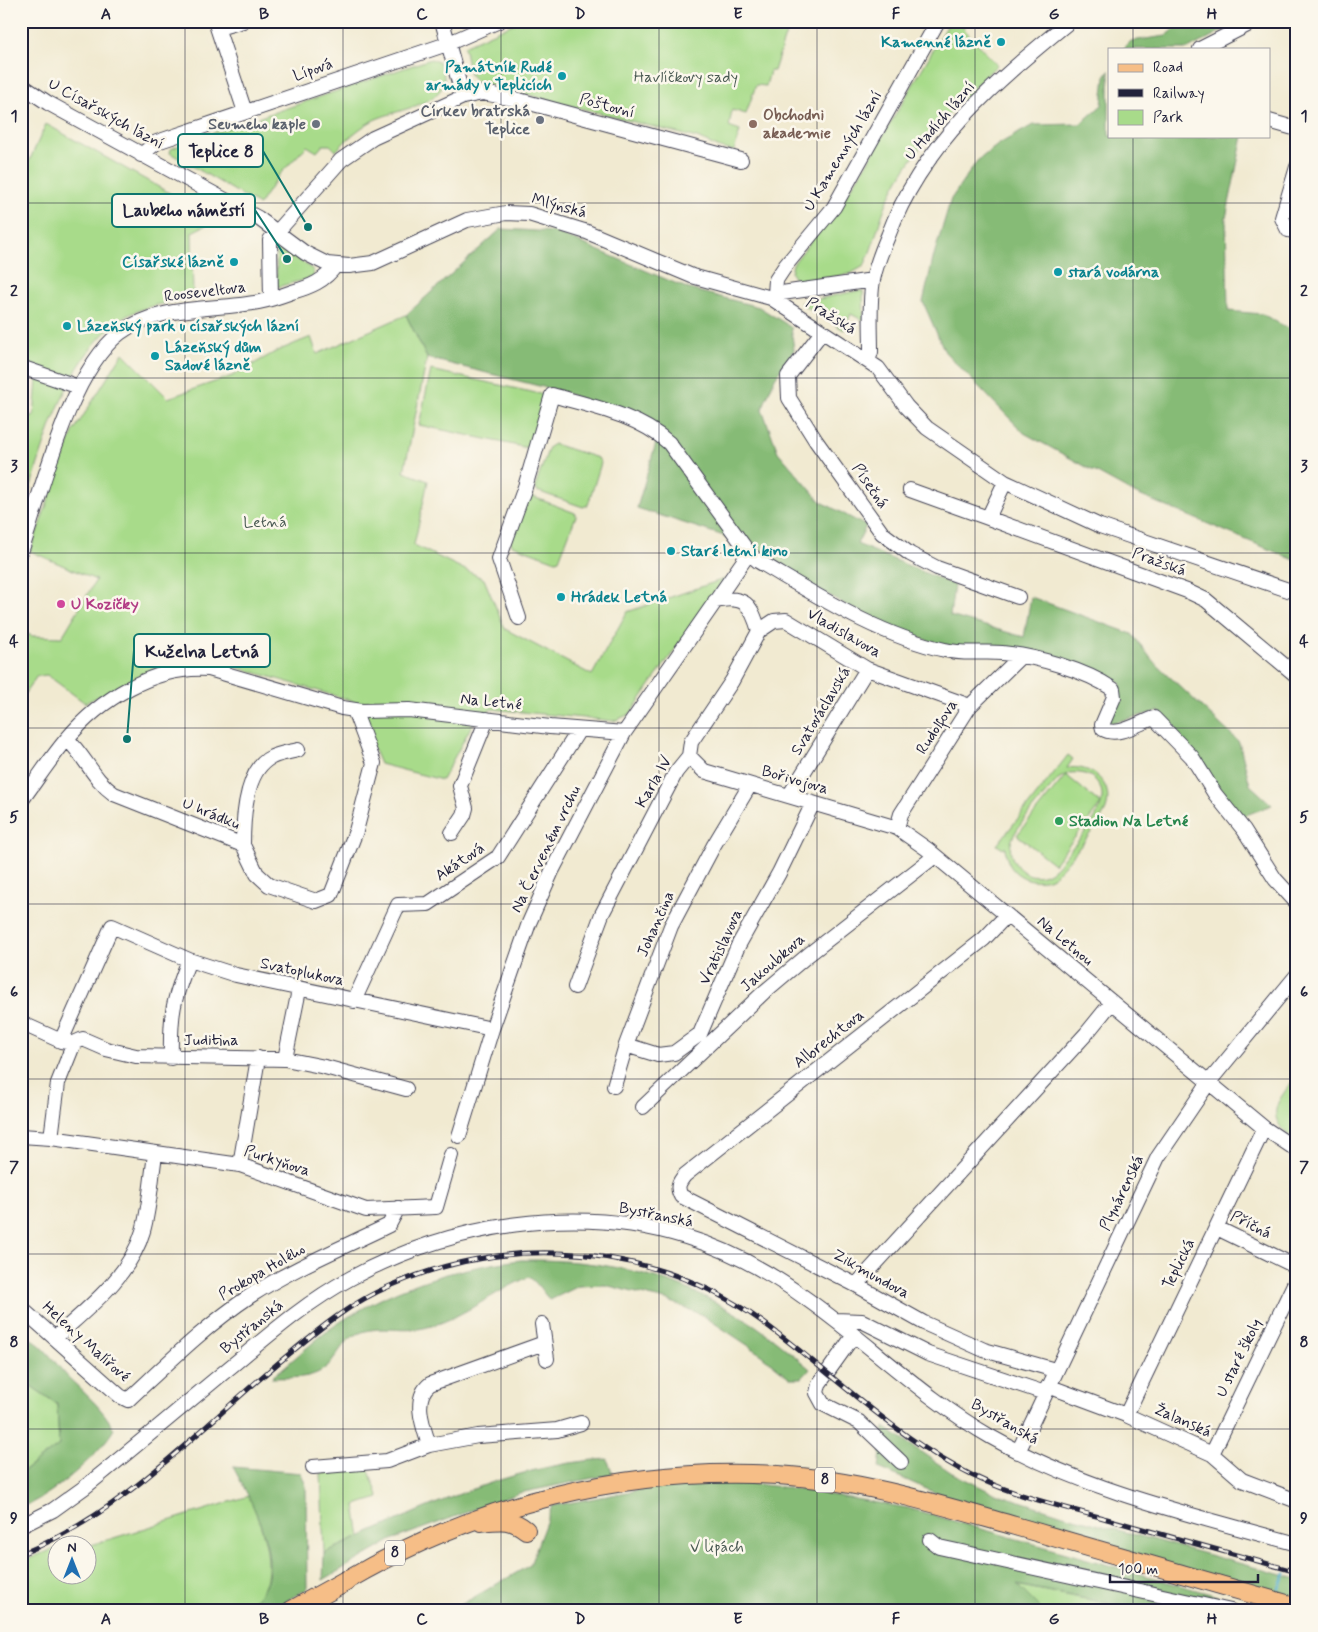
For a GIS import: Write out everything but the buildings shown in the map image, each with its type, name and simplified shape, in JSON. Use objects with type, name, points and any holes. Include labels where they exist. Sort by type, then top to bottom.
[{"type":"highway","points":[[302,1608],[346,1581]]},
{"type":"main road","name":"8","points":[[346,1581],[394,1554],[447,1529],[518,1504],[563,1492],[615,1482],[712,1474],[779,1475],[822,1480],[905,1496],[1297,1607]]},
{"type":"main road","points":[[447,1529],[500,1520],[516,1522],[526,1530]]},
{"type":"street","points":[[243,21],[216,25],[244,112]]},
{"type":"street","points":[[442,21],[446,44],[462,97]]},
{"type":"street","name":"Lípová","points":[[141,155],[157,142],[446,44],[499,21]]},
{"type":"street","name":"U Kamenných lázní","points":[[773,296],[776,280],[786,265],[834,207],[938,21]]},
{"type":"street","name":"U Hadích lázní","points":[[868,361],[872,352],[873,280],[903,199],[936,147],[993,86],[1070,21]]},
{"type":"street","points":[[1202,48],[1255,21]]},
{"type":"street","name":"U Císařských lázní","points":[[21,85],[48,103],[258,218],[311,257],[336,265]]},
{"type":"street","name":"Poštovní","points":[[271,299],[270,240],[312,190],[356,147],[462,97],[483,93],[515,99],[741,160]]},
{"type":"street","points":[[1270,121],[1297,129]]},
{"type":"street","points":[[1297,167],[1282,218],[1288,230],[1297,232]]},
{"type":"street","name":"Mlýnská","points":[[336,265],[349,266],[373,263],[455,225],[482,216],[506,213],[529,214],[587,232],[692,276],[773,296]]},
{"type":"street","name":"Rooseveltova","points":[[21,552],[63,426],[79,387],[95,361],[119,334],[134,325],[161,314],[271,299],[318,282],[329,275],[336,265]]},
{"type":"street","points":[[773,296],[873,280]]},
{"type":"street","name":"Pražská","points":[[773,296],[822,332],[878,368],[906,406],[927,428],[1005,482],[1100,526],[1297,593]]},
{"type":"street","name":"Písečná","points":[[822,332],[788,376],[789,398],[816,441],[882,534],[910,554],[937,568],[1018,597]]},
{"type":"street","points":[[21,367],[79,387]]},
{"type":"street","points":[[519,618],[499,559],[525,487],[552,395],[617,414],[657,432],[669,444],[749,553],[778,572],[891,634],[946,650],[1021,656],[1068,669],[1113,688],[1114,697],[1102,724],[1103,729],[1108,732],[1124,730],[1154,718],[1192,757],[1216,794],[1244,830],[1275,879],[1297,903]]},
{"type":"street","points":[[988,518],[1005,482]]},
{"type":"street","name":"Pražská","points":[[910,490],[1187,591],[1206,600],[1294,674]]},
{"type":"street","name":"Na Červeném vrchu","points":[[459,1136],[492,1029],[529,923],[552,871],[624,733],[749,553]]},
{"type":"street","points":[[715,601],[738,599],[751,607],[759,631]]},
{"type":"street","name":"Vladislavova","points":[[759,631],[774,621],[786,620],[867,669],[970,706]]},
{"type":"street","name":"Karla IV","points":[[575,987],[602,914],[676,772],[689,756],[691,742],[732,681],[759,631]]},
{"type":"street","name":"Rudolfova","points":[[897,828],[901,814],[970,706],[1021,656]]},
{"type":"street","name":"Na Letné","points":[[21,801],[67,739],[95,712],[140,682],[170,672],[196,668],[209,669],[354,710],[409,710],[579,730],[624,733]]},
{"type":"street","name":"Svatováclavská","points":[[789,796],[867,669]]},
{"type":"street","name":"U hrádku","points":[[67,739],[78,750],[97,780],[114,794],[243,845],[257,874],[269,885],[316,901],[331,895],[356,830],[374,763],[354,710]]},
{"type":"street","points":[[452,833],[464,815],[466,808],[460,786],[487,719]]},
{"type":"street","name":"Akátová","points":[[354,1001],[398,905],[428,904],[498,857],[579,730]]},
{"type":"street","points":[[243,845],[243,813],[257,769],[271,757],[298,750]]},
{"type":"street","name":"Bořivojova","points":[[689,756],[704,771],[897,828]]},
{"type":"street","name":"Johančina","points":[[614,1086],[626,1045],[671,926],[714,845],[750,785]]},
{"type":"street","name":"Vratislavova","points":[[626,1045],[658,1055],[674,1053],[700,1034],[738,946],[779,873],[813,803]]},
{"type":"street","name":"Na Letnou","points":[[897,828],[935,856],[1264,1128],[1297,1150]]},
{"type":"street","name":"Jakoubkova","points":[[643,1107],[778,981],[935,856]]},
{"type":"street","name":"Albrechtova","points":[[678,1191],[679,1182],[685,1175],[984,939],[1007,915]]},
{"type":"street","name":"Svatoplukova","points":[[67,1042],[112,926],[189,960],[236,975],[299,990],[492,1029]]},
{"type":"street","points":[[171,1058],[170,1021],[172,1005],[189,960]]},
{"type":"street","name":"Plynárenská","points":[[1018,1452],[1046,1389],[1158,1157],[1209,1082],[1297,974]]},
{"type":"street","points":[[284,1059],[299,990]]},
{"type":"street","points":[[856,1285],[1086,1034],[1112,1002]]},
{"type":"street","name":"Juditina","points":[[21,1023],[67,1042],[83,1038],[106,1049],[136,1056],[284,1059],[326,1067],[406,1089]]},
{"type":"street","points":[[51,1138],[58,1083],[67,1042]]},
{"type":"street","points":[[240,1165],[258,1058]]},
{"type":"street","name":"Teplická","points":[[1126,1415],[1264,1128]]},
{"type":"street","name":"Purkyňova","points":[[21,1136],[51,1138],[155,1155],[240,1165],[366,1210],[436,1207],[451,1155]]},
{"type":"street","points":[[56,1337],[108,1288],[127,1264],[142,1233],[148,1210],[155,1155]]},
{"type":"street","name":"Zikmundova","points":[[678,1191],[680,1196],[706,1210],[856,1285],[924,1323],[984,1350],[1056,1370]]},
{"type":"street","name":"Prokopa Holého","points":[[128,1400],[222,1316],[284,1276],[389,1225],[398,1208]]},
{"type":"street","name":"Bystřanská","points":[[21,1526],[68,1500],[134,1448],[289,1319],[348,1279],[377,1264],[438,1241],[500,1227],[566,1221],[645,1228],[684,1236],[734,1256],[781,1281],[836,1320],[956,1414],[1018,1452],[1057,1470],[1110,1490],[1297,1544]]},
{"type":"street","name":"Příčná","points":[[1216,1228],[1297,1267]]},
{"type":"street","name":"U staré školy","points":[[1212,1454],[1297,1278]]},
{"type":"street","name":"Heleny Malířové","points":[[21,1308],[56,1337],[120,1396],[128,1400]]},
{"type":"street","name":"Žalanská","points":[[836,1320],[862,1321],[928,1354],[1126,1415],[1212,1454],[1242,1480],[1297,1501]]},
{"type":"street","points":[[542,1324],[547,1359]]},
{"type":"street","points":[[854,1335],[819,1384],[817,1389],[819,1398],[823,1404],[859,1422],[901,1462]]},
{"type":"street","points":[[429,1445],[419,1400],[424,1389],[430,1384],[544,1343]]},
{"type":"street","points":[[313,1467],[387,1461],[429,1445],[478,1436],[558,1430],[581,1423]]},
{"type":"street","points":[[930,1540],[938,1547],[1231,1611]]},
{"type":"green space","name":"Havlíčkovy sady","points":[[519,21],[790,21],[774,71],[770,71],[766,86],[756,85],[746,114],[732,110],[729,127],[740,131],[734,151],[720,148],[697,138],[478,82],[470,75],[464,46]]},
{"type":"green space","points":[[950,21],[970,21],[963,28],[997,65],[937,127],[899,179],[882,214],[864,266],[850,274],[800,282],[791,273],[793,264],[845,197],[866,165]]},
{"type":"green space","points":[[1185,21],[1240,21],[1190,48],[1124,48],[1131,41],[1166,36]]},
{"type":"green space","points":[[431,59],[440,63],[444,77],[442,88],[434,96],[423,103],[372,121],[352,135],[336,151],[330,145],[323,145],[317,152],[307,146],[279,175],[259,205],[170,153],[171,149],[187,142]]},
{"type":"green space","points":[[1108,72],[1108,138],[1243,138],[1226,218],[1228,311],[1262,314],[1297,333],[1297,445],[1294,452],[1297,454],[1297,561],[1134,493],[1024,433],[945,352],[923,302],[934,255],[951,199],[977,161],[999,144],[1033,125],[1080,124],[1102,105],[1105,76]]},
{"type":"green space","name":"Lázeňský park u císařských lázní","points":[[46,124],[198,209],[216,217],[240,221],[206,225],[192,232],[193,300],[157,305],[139,310],[123,318],[103,335],[85,356],[70,381],[58,408],[21,518],[21,415],[34,416],[38,368],[21,363],[21,179]]},
{"type":"green space","points":[[501,229],[555,232],[689,289],[759,307],[791,327],[794,350],[775,378],[762,409],[778,452],[820,501],[866,526],[857,544],[954,585],[950,616],[1024,637],[1031,597],[1132,634],[1153,661],[1239,742],[1250,785],[1272,805],[1241,817],[1159,711],[1107,724],[1121,683],[1028,652],[946,646],[887,628],[724,536],[637,508],[660,429],[563,392],[427,358],[406,315]]},
{"type":"green space","points":[[279,244],[313,270],[314,277],[277,287],[276,246]]},
{"type":"green space","points":[[863,291],[864,321],[851,314],[844,330],[800,303]]},
{"type":"green space","name":"Letná","points":[[406,315],[427,358],[404,472],[428,481],[414,545],[484,579],[505,629],[592,675],[627,612],[724,579],[630,714],[614,721],[491,709],[472,725],[442,780],[380,764],[353,701],[205,658],[162,666],[85,703],[47,675],[37,676],[21,699],[21,631],[32,636],[62,637],[96,580],[30,551],[73,432],[123,353],[168,398],[232,376],[277,351],[311,337],[317,354]]},
{"type":"green space","points":[[431,370],[545,395],[533,449],[419,425]]},
{"type":"green space","points":[[554,444],[598,458],[601,463],[588,505],[583,507],[537,491],[535,487],[549,447]]},
{"type":"green space","points":[[531,496],[575,513],[576,516],[559,560],[556,561],[512,545],[510,541],[526,498]]},
{"type":"green space","points":[[1068,755],[1073,759],[1067,768],[1084,769],[1092,772],[1104,784],[1108,800],[1103,815],[1072,857],[1051,878],[1036,880],[1021,876],[1009,864],[1005,847],[1003,849],[997,845]],"holes":[[[1069,773],[1088,775],[1097,782],[1102,791],[1102,801],[1098,811],[1085,832],[1053,870],[1039,876],[1025,873],[1012,857],[1011,843],[1013,836],[1024,819],[1058,779]]]},
{"type":"green space","name":"Stadion Na Letné","points":[[1066,775],[1101,804],[1054,864],[1017,835]]},
{"type":"green space","points":[[1297,1076],[1297,1141],[1279,1125],[1276,1110],[1283,1094]]},
{"type":"green space","points":[[521,1260],[554,1260],[615,1267],[672,1283],[700,1294],[756,1326],[810,1369],[802,1378],[790,1378],[752,1348],[702,1315],[669,1301],[605,1285],[579,1286],[550,1300],[529,1277],[460,1314],[432,1326],[410,1330],[377,1329],[361,1332],[348,1340],[334,1359],[321,1371],[306,1376],[271,1378],[330,1329],[374,1302],[397,1291],[470,1268]]},
{"type":"green space","points":[[21,1334],[35,1341],[47,1352],[67,1376],[99,1407],[114,1429],[98,1451],[73,1474],[45,1495],[21,1507],[21,1473],[59,1445],[57,1404],[21,1379]]},
{"type":"green space","points":[[21,1379],[57,1404],[59,1445],[21,1473]]},
{"type":"green space","points":[[884,1427],[952,1473],[989,1491],[1063,1515],[1297,1579],[1297,1600],[972,1509],[879,1468]]},
{"type":"green space","points":[[607,1459],[613,1474],[519,1493],[394,1539],[323,1580],[324,1553],[427,1507],[497,1481],[533,1471],[570,1463]]},
{"type":"green space","points":[[233,1467],[301,1473],[306,1486],[307,1589],[269,1611],[238,1611],[260,1594],[267,1581],[269,1565],[262,1530],[248,1495]]},
{"type":"green space","points":[[368,1468],[379,1498],[355,1505],[360,1537],[324,1553],[321,1473]]},
{"type":"green space","name":"V lipách","points":[[737,1482],[790,1488],[908,1508],[1270,1611],[1146,1611],[1017,1585],[1043,1611],[450,1611],[530,1565],[552,1506],[660,1486]]},
{"type":"green space","points":[[249,1496],[266,1545],[268,1572],[260,1594],[238,1611],[21,1611],[21,1562],[48,1551],[48,1584],[98,1584],[98,1543]]},
{"type":"green space","points":[[1016,1585],[1146,1611],[1043,1611]]},
{"type":"waterway","points":[[1279,1588],[1285,1574]]},
{"type":"railway","points":[[21,1554],[59,1536],[95,1515],[129,1491],[194,1438],[300,1345],[337,1316],[376,1292],[437,1269],[485,1258],[533,1253],[582,1255],[630,1262],[677,1276],[722,1297],[764,1323],[788,1341],[905,1435],[956,1467],[992,1484],[1049,1503],[1297,1572]]},
{"type":"place","name":"Kamenné lázně","points":[[1001,42]]},
{"type":"place","name":"Památník Rudé armády v Teplicích","points":[[562,76]]},
{"type":"place","name":"Církev bratrská Teplice","points":[[540,120]]},
{"type":"place","name":"Seumeho kaple","points":[[316,124]]},
{"type":"place","name":"Obchodni akademie","points":[[753,124]]},
{"type":"place","name":"Teplice 8","points":[[308,227]]},
{"type":"place","name":"Laubeho náměstí","points":[[287,259]]},
{"type":"place","name":"Císařské lázně","points":[[234,262]]},
{"type":"place","name":"stará vodárna","points":[[1058,272]]},
{"type":"place","name":"Lázeňský park u císařských lázní","points":[[67,326]]},
{"type":"place","name":"Lázeňský dům Sadové lázně","points":[[155,356]]},
{"type":"place","name":"Staré letní kino","points":[[671,551]]},
{"type":"place","name":"Hrádek Letná","points":[[561,597]]},
{"type":"place","name":"U Kozičky","points":[[61,604]]},
{"type":"place","name":"Kuželna Letná","points":[[127,739]]},
{"type":"place","name":"Stadion Na Letné","points":[[1059,821]]}]
